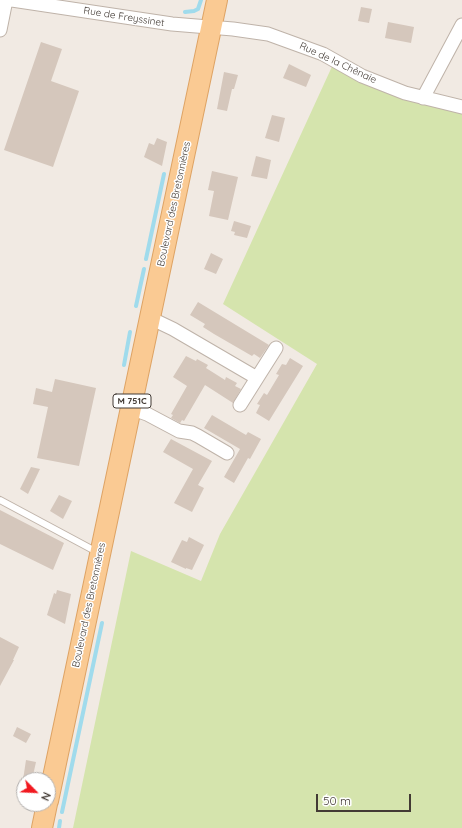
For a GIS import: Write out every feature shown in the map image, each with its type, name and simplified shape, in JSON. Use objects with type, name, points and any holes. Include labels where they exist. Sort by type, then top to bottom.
[{"type":"main road","name":"Boulevard des Bretonnières","points":[[54,772],[217,0]]},
{"type":"main road","name":"Boulevard des Bretonnières","points":[[42,828],[46,812]]},
{"type":"street","points":[[0,30],[6,0]]},
{"type":"street","name":"Rue de Freyssinet","points":[[12,0],[172,24],[211,28]]},
{"type":"street","points":[[424,98],[462,25]]},
{"type":"street","name":"Rue de la Chênaie","points":[[211,28],[234,29],[268,34],[329,57],[362,76],[405,93],[462,108]]},
{"type":"street","points":[[150,318],[174,329],[257,378]]},
{"type":"street","points":[[240,405],[276,348]]},
{"type":"street","points":[[130,408],[147,414],[179,431],[198,436],[227,453]]},
{"type":"lane","points":[[0,500],[100,554]]},
{"type":"green space","points":[[335,60],[462,107],[462,828],[73,828],[131,551],[201,581],[220,534],[317,364],[223,304]]},
{"type":"building","points":[[361,7],[372,9],[369,23],[358,21]]},
{"type":"building","points":[[388,22],[414,27],[411,43],[385,38]]},
{"type":"building","points":[[41,42],[62,49],[51,81],[79,91],[53,167],[4,150]]},
{"type":"building","points":[[289,64],[311,75],[306,87],[283,78]]},
{"type":"building","points":[[224,72],[238,75],[234,89],[232,89],[227,111],[217,109]]},
{"type":"building","points":[[272,115],[285,118],[279,142],[265,138]]},
{"type":"building","points":[[157,138],[167,142],[162,166],[144,157],[149,143],[154,145]]},
{"type":"building","points":[[256,156],[271,160],[267,179],[251,176]]},
{"type":"building","points":[[212,171],[238,177],[228,220],[209,216],[214,191],[208,190]]},
{"type":"building","points":[[234,221],[251,226],[247,238],[234,235],[235,232],[231,231]]},
{"type":"building","points":[[211,253],[223,259],[216,274],[204,269]]},
{"type":"building","points":[[198,302],[269,345],[260,358],[254,354],[252,356],[203,327],[205,324],[190,315]]},
{"type":"building","points":[[186,356],[196,361],[197,359],[208,365],[206,368],[225,380],[226,377],[237,383],[235,386],[241,389],[233,403],[205,385],[184,421],[182,420],[180,423],[171,418],[173,415],[171,414],[187,386],[173,377]]},
{"type":"building","points":[[290,358],[303,366],[269,421],[256,413],[260,405],[257,404],[264,393],[267,395],[279,375],[276,374],[282,364],[286,365]]},
{"type":"building","points":[[55,379],[96,388],[79,466],[37,458],[48,407],[33,404],[36,388],[52,392]]},
{"type":"building","points":[[212,415],[246,435],[248,432],[261,439],[234,483],[224,477],[240,449],[204,428]]},
{"type":"building","points":[[171,439],[212,461],[198,485],[204,488],[192,512],[174,503],[193,469],[163,452]]},
{"type":"building","points":[[31,467],[40,469],[28,494],[20,489]]},
{"type":"building","points":[[59,495],[72,501],[63,519],[50,511]]},
{"type":"building","points":[[0,510],[64,543],[53,570],[0,544]]},
{"type":"building","points":[[189,537],[204,545],[192,570],[186,569],[171,562],[182,540],[187,542]]},
{"type":"building","points":[[57,590],[71,594],[65,624],[47,615],[54,593],[56,594]]},
{"type":"building","points":[[0,637],[19,647],[0,686]]},
{"type":"building","points":[[17,727],[31,734],[26,743],[13,736]]},
{"type":"building","points":[[26,760],[36,762],[34,772],[24,772]]},
{"type":"waterway","points":[[185,12],[198,9],[201,0]]},
{"type":"waterway","points":[[146,259],[164,174]]},
{"type":"waterway","points":[[136,306],[144,269]]},
{"type":"waterway","points":[[124,365],[130,332]]},
{"type":"waterway","points":[[62,812],[102,623]]},
{"type":"waterway","points":[[59,828],[60,821]]}]
